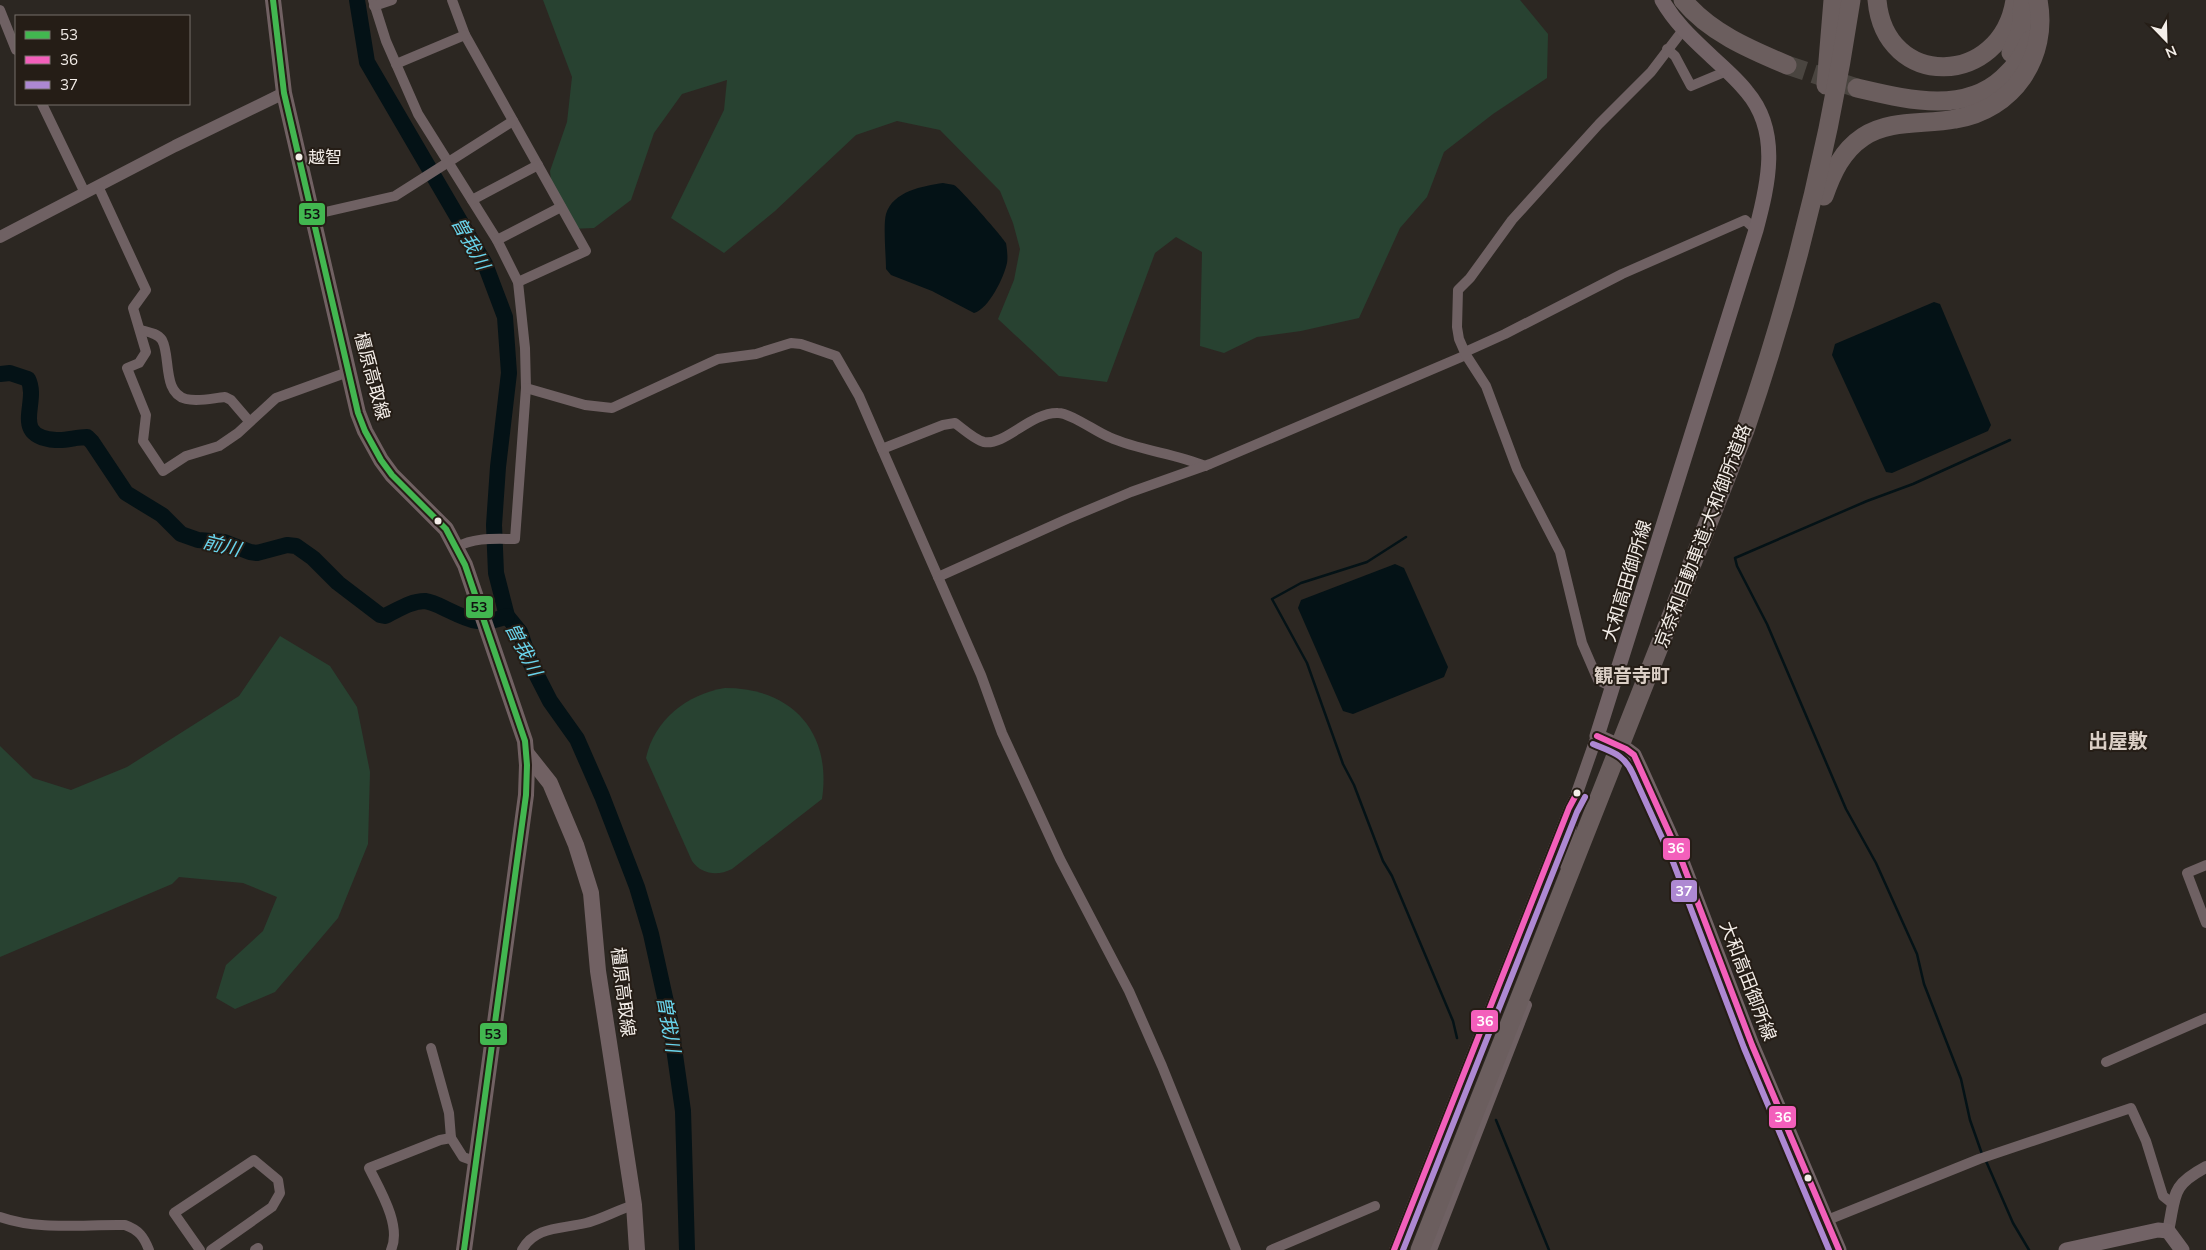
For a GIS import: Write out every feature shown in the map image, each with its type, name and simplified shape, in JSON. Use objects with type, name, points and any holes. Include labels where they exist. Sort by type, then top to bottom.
[{"type":"highway","points":[[1683,0],[1700,18],[1722,33],[1789,60],[1725,23],[1698,0]]},
{"type":"highway","points":[[1805,240],[1824,99],[1832,0]]},
{"type":"highway","name":"京奈和自動車道;大和御所道路","points":[[1420,1250],[1741,439],[1805,240],[1835,96],[1850,0]]},
{"type":"highway","points":[[1877,0],[1882,24],[1888,38],[1899,50],[1911,59],[1927,66],[1943,68],[1960,66],[1976,60],[1990,50],[2008,24],[2014,0]]},
{"type":"highway","points":[[2023,0],[2024,19],[2017,43],[2000,66],[1980,81],[1953,90],[1932,91],[1859,83],[1905,99],[1934,102],[1961,99],[1988,89],[2010,71],[2027,47],[2036,19],[2038,0]]},
{"type":"highway","points":[[1805,240],[1814,230],[1833,172],[1852,146],[1863,137],[1889,126],[1969,116],[1994,106],[2015,89],[2030,68],[2038,45],[2041,18],[2038,0]]},
{"type":"main road","name":"橿原高取線","points":[[273,0],[284,93],[348,372],[365,431],[381,460],[392,475],[446,529],[457,547],[518,718],[527,754],[526,795],[464,1250]]},
{"type":"main road","name":"大和高田御所線","points":[[1662,0],[1683,30],[1748,93],[1758,109],[1768,138],[1770,170],[1756,230],[1614,688],[1597,736],[1626,749],[1634,755],[1680,859],[1752,1045],[1838,1250]]},
{"type":"main road","name":"橿原高取線","points":[[527,754],[550,783],[576,845],[591,893],[598,971],[634,1205],[637,1250]]},
{"type":"main road","points":[[2066,1250],[2148,1232],[2168,1231],[2182,1250]]},
{"type":"street","points":[[392,0],[373,3],[396,64],[418,114],[446,163],[497,240],[518,282],[525,348],[526,388],[515,539],[475,540],[468,541],[457,547]]},
{"type":"street","points":[[452,0],[465,35],[586,251],[518,282]]},
{"type":"street","points":[[0,10],[15,48]]},
{"type":"street","points":[[1614,688],[1598,680],[1582,642],[1560,552],[1518,469],[1486,386],[1459,339],[1457,327],[1458,290],[1470,278],[1512,220],[1651,72],[1683,30]]},
{"type":"street","points":[[396,64],[465,35]]},
{"type":"street","points":[[1667,49],[1675,56],[1691,86],[1727,71]]},
{"type":"street","points":[[0,237],[196,135],[284,93]]},
{"type":"street","points":[[42,105],[85,193]]},
{"type":"street","points":[[312,215],[395,196],[513,120]]},
{"type":"street","points":[[472,200],[538,165]]},
{"type":"street","points":[[98,186],[146,290],[133,308],[146,352],[139,363],[127,368],[146,415],[143,441],[163,471],[186,456],[219,446],[238,433],[276,398],[348,372]]},
{"type":"street","points":[[497,240],[561,207]]},
{"type":"street","points":[[938,577],[1067,519],[1205,466],[1354,405],[1466,354],[1622,274],[1745,220],[1756,230]]},
{"type":"street","points":[[141,330],[152,332],[162,340],[171,384],[179,395],[187,399],[225,397],[231,400],[249,421]]},
{"type":"street","points":[[526,388],[585,405],[612,408],[718,359],[756,354],[791,343],[801,344],[836,356],[858,396],[882,449],[981,675],[1002,733],[1056,850],[1129,991],[1236,1250]]},
{"type":"street","points":[[882,449],[943,425],[955,424],[983,442],[993,442],[1014,432],[1041,414],[1060,412],[1122,443],[1192,460],[1205,466]]},
{"type":"street","points":[[1394,1250],[1481,1026],[1569,808],[1577,793],[1597,736]]},
{"type":"street","points":[[1432,1250],[1544,963],[1571,836],[1577,793]]},
{"type":"street","points":[[2206,865],[2187,872],[2206,923]]},
{"type":"street","points":[[2106,1062],[2206,1018]]},
{"type":"street","points":[[431,1048],[448,1113],[451,1138],[464,1157],[477,1162]]},
{"type":"street","points":[[1825,1221],[1983,1157],[2131,1108],[2146,1141],[2163,1196],[2173,1204]]},
{"type":"street","points":[[391,1250],[395,1243],[395,1229],[369,1168],[440,1140],[451,1138]]},
{"type":"street","points":[[200,1250],[174,1213],[254,1160],[278,1180],[280,1193],[272,1207],[211,1250]]},
{"type":"street","points":[[2168,1231],[2173,1204],[2182,1181],[2206,1167]]},
{"type":"street","points":[[522,1250],[527,1241],[537,1233],[588,1222],[634,1205]]},
{"type":"street","points":[[1271,1250],[1375,1206]]},
{"type":"street","points":[[0,1216],[10,1220],[52,1226],[126,1225],[134,1228],[144,1237],[149,1250]]},
{"type":"green space","points":[[543,0],[1520,0],[1548,34],[1547,78],[1493,114],[1444,152],[1427,197],[1400,228],[1359,318],[1301,331],[1257,337],[1224,353],[1200,346],[1202,252],[1176,237],[1155,253],[1107,382],[1059,376],[998,319],[1014,280],[1020,249],[1013,223],[1000,191],[940,130],[897,121],[856,135],[775,211],[724,253],[671,218],[724,110],[727,80],[682,94],[654,133],[631,200],[594,228],[570,229],[553,199],[550,171],[567,122],[572,77]]},
{"type":"green space","points":[[280,636],[330,666],[357,707],[370,772],[368,844],[338,918],[275,992],[235,1009],[216,998],[226,965],[263,931],[277,897],[243,883],[179,877],[172,884],[0,957],[0,746],[33,778],[71,790],[127,767],[239,696]]},
{"type":"green space","points":[[725,688],[749,690],[769,696],[787,705],[802,718],[813,734],[820,753],[823,775],[822,799],[732,869],[721,873],[710,873],[696,866],[692,861],[646,758],[656,732],[674,711],[698,696]]},
{"type":"shaded area","points":[[943,183],[954,185],[958,188],[1006,243],[1007,263],[1003,276],[990,299],[980,310],[974,313],[932,291],[891,275],[886,269],[885,225],[886,214],[890,206],[895,200],[910,191]]},
{"type":"shaded area","points":[[1934,302],[1940,304],[1991,425],[1988,431],[1892,473],[1886,472],[1832,355],[1835,344]]},
{"type":"shaded area","points":[[1395,564],[1404,568],[1448,667],[1444,677],[1353,714],[1343,711],[1298,608],[1301,600]]},
{"type":"waterway","name":"曽我川","points":[[357,0],[367,62],[485,264],[505,317],[509,373],[498,467],[494,525],[496,573],[507,616],[520,632],[530,662],[550,701],[577,739],[602,796],[637,887],[651,934],[670,1020],[683,1111],[687,1250]]},
{"type":"waterway","name":"前川","points":[[0,374],[10,373],[28,379],[31,388],[29,417],[33,432],[42,437],[56,440],[87,437],[126,493],[162,515],[181,534],[198,540],[224,542],[257,553],[287,545],[296,546],[313,558],[338,583],[380,615],[385,616],[409,604],[425,601],[475,621],[489,621],[507,616]]},
{"type":"waterway","points":[[1982,1154],[1970,1120],[1961,1079],[1924,984],[1917,954],[1876,863],[1846,809],[1767,624],[1737,566],[1735,558],[1867,501],[1913,484],[2010,440]]},
{"type":"waterway","points":[[1406,537],[1367,562],[1301,583],[1272,599],[1307,663],[1343,764],[1354,785],[1383,861],[1392,876],[1453,1021],[1457,1038]]},
{"type":"waterway","points":[[1496,1120],[1549,1250]]},
{"type":"waterway","points":[[1986,1161],[2013,1223],[2029,1250]]},
{"type":"tunnel","points":[[1787,65],[1857,88]]},
{"type":"transit line","name":"53","points":[[273,0],[284,93],[358,413],[365,431],[381,460],[392,475],[446,529],[465,565],[525,741],[527,765],[526,795],[464,1250]]},
{"type":"transit line","name":"36","points":[[1597,736],[1626,749],[1634,755],[1681,859],[1752,1045],[1839,1250]]},
{"type":"transit line","name":"37","points":[[1593,744],[1621,758],[1626,762],[1633,774],[1673,862],[1744,1048],[1829,1250]]},
{"type":"transit line","name":"36","points":[[1394,1250],[1569,808],[1577,793]]},
{"type":"transit line","name":"37","points":[[1403,1250],[1577,812],[1585,797]]},
{"type":"place","name":"越智","points":[[299,157]]},
{"type":"district","name":"観音寺町","points":[[1632,675]]},
{"type":"district","name":"出屋敷","points":[[2118,741]]}]
